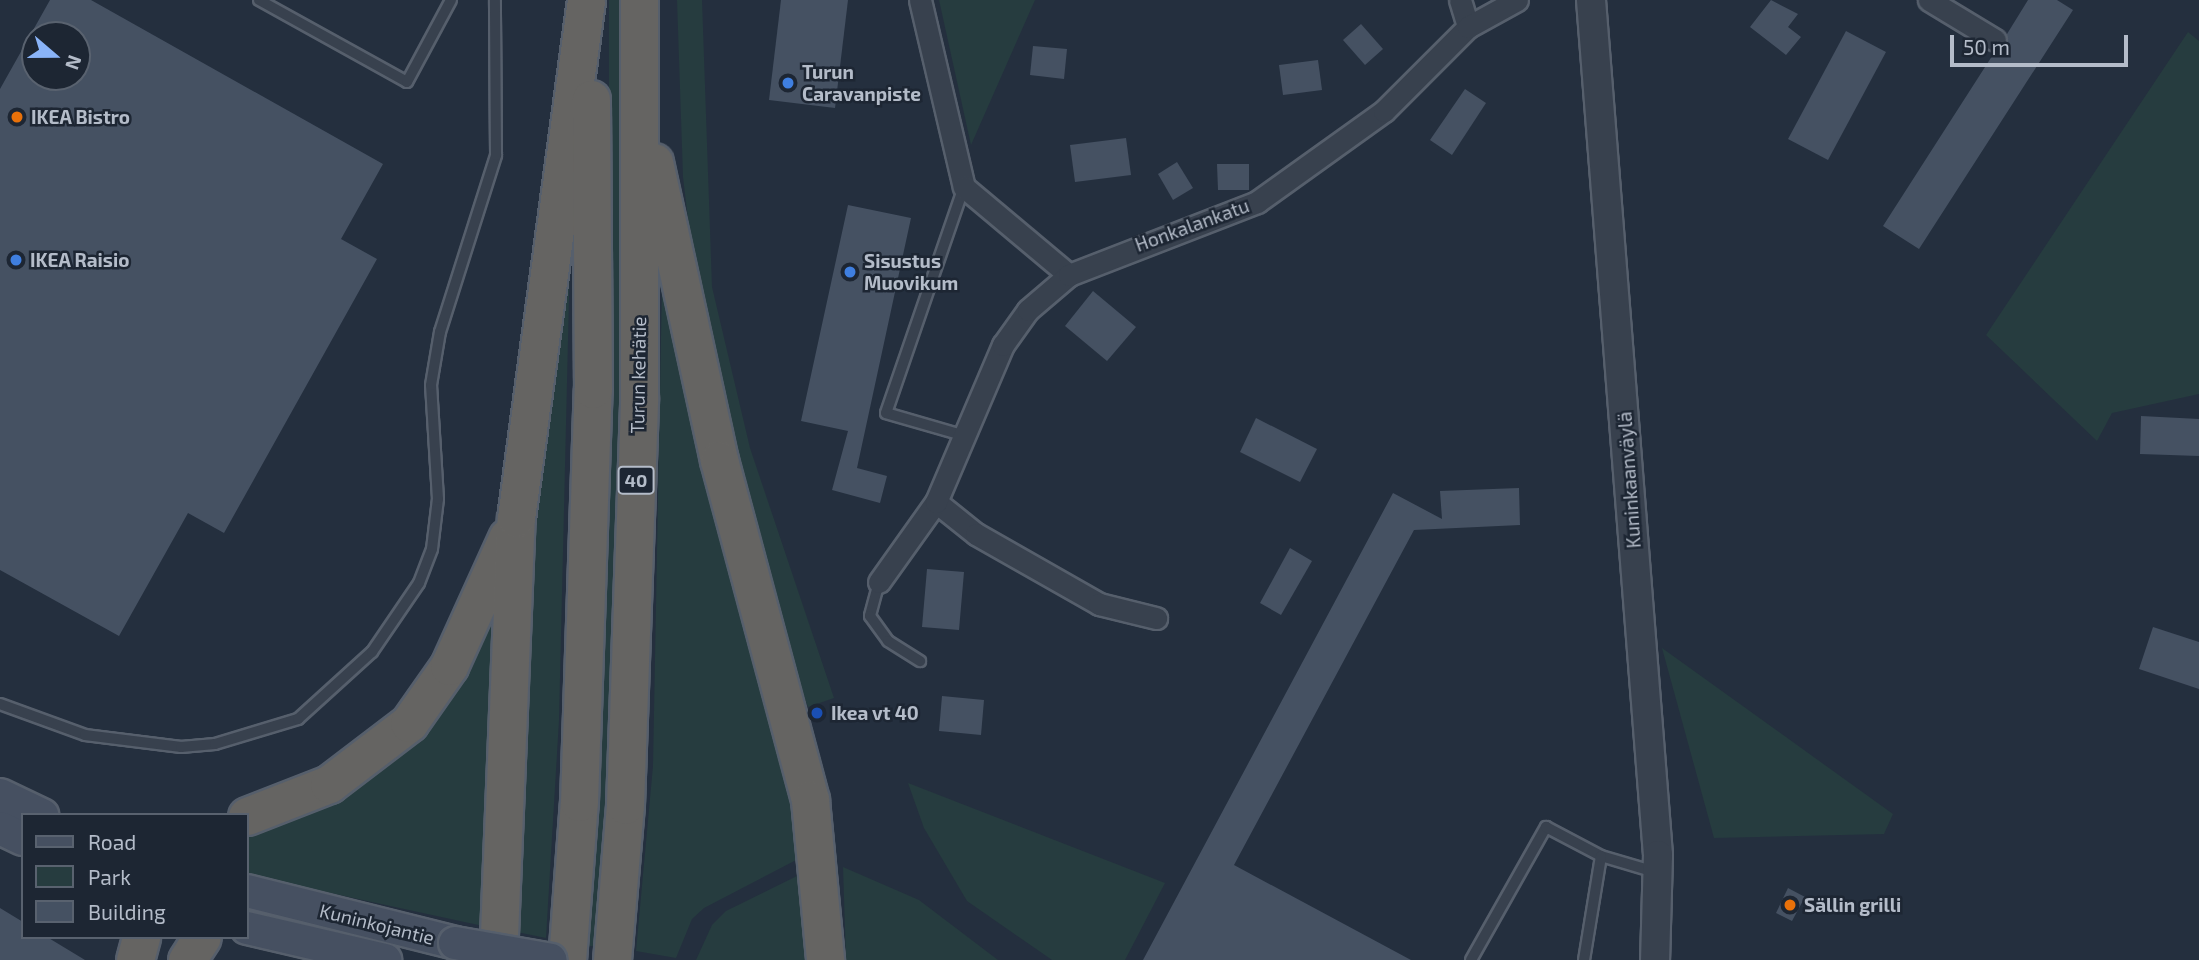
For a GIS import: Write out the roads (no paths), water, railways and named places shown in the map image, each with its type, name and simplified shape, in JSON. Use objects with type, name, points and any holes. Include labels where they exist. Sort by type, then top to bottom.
[{"type":"highway","points":[[498,960],[516,518],[588,0]]},
{"type":"highway","name":"40","points":[[567,960],[579,802],[593,389],[588,0]]},
{"type":"highway","name":"Turun kehätie","points":[[612,960],[632,622],[639,0]]},
{"type":"highway","points":[[639,95],[719,460],[813,817],[824,897],[825,960]]},
{"type":"highway","points":[[248,816],[330,784],[409,723],[449,666],[516,518]]},
{"type":"highway","points":[[135,960],[140,939]]},
{"type":"highway","points":[[187,960],[201,939]]},
{"type":"main road","points":[[0,795],[37,813]]},
{"type":"main road","points":[[0,828],[21,838]]},
{"type":"main road","name":"Kuninkojantie","points":[[248,891],[455,943],[551,960]]},
{"type":"main road","name":"Kuninkojantie","points":[[248,928],[384,960]]},
{"type":"street","points":[[920,0],[964,187],[1069,275]]},
{"type":"street","points":[[1460,0],[1468,27]]},
{"type":"street","name":"Honkalankatu","points":[[878,582],[936,502],[962,435],[1003,345],[1028,310],[1069,275],[1257,202],[1384,111],[1468,27],[1517,0]]},
{"type":"street","name":"Kuninkaanväylä","points":[[1591,0],[1658,873],[1655,960]]},
{"type":"street","points":[[1929,0],[1995,40]]},
{"type":"street","points":[[936,502],[976,534],[1099,604],[1156,618]]},
{"type":"lane","points":[[259,0],[407,82],[450,0]]},
{"type":"lane","points":[[0,705],[85,735],[148,744],[244,739],[322,703],[380,640],[419,583],[432,549],[438,499],[431,385],[440,332],[496,155],[495,0]]},
{"type":"lane","points":[[962,435],[886,413],[964,187]]},
{"type":"lane","points":[[878,582],[870,616],[888,640],[920,661]]},
{"type":"lane","points":[[1471,960],[1546,827],[1601,856],[1658,873]]},
{"type":"lane","points":[[1584,960],[1601,856]]},
{"type":"place","name":"Turun Caravanpiste","points":[[788,83]]},
{"type":"place","name":"IKEA Bistro","points":[[17,117]]},
{"type":"place","name":"IKEA Raisio","points":[[16,260]]},
{"type":"place","name":"Sisustus Muovikum","points":[[850,272]]},
{"type":"place","name":"Ikea vt 40","points":[[817,713]]},
{"type":"place","name":"Sällin grilli","points":[[1790,905]]}]
